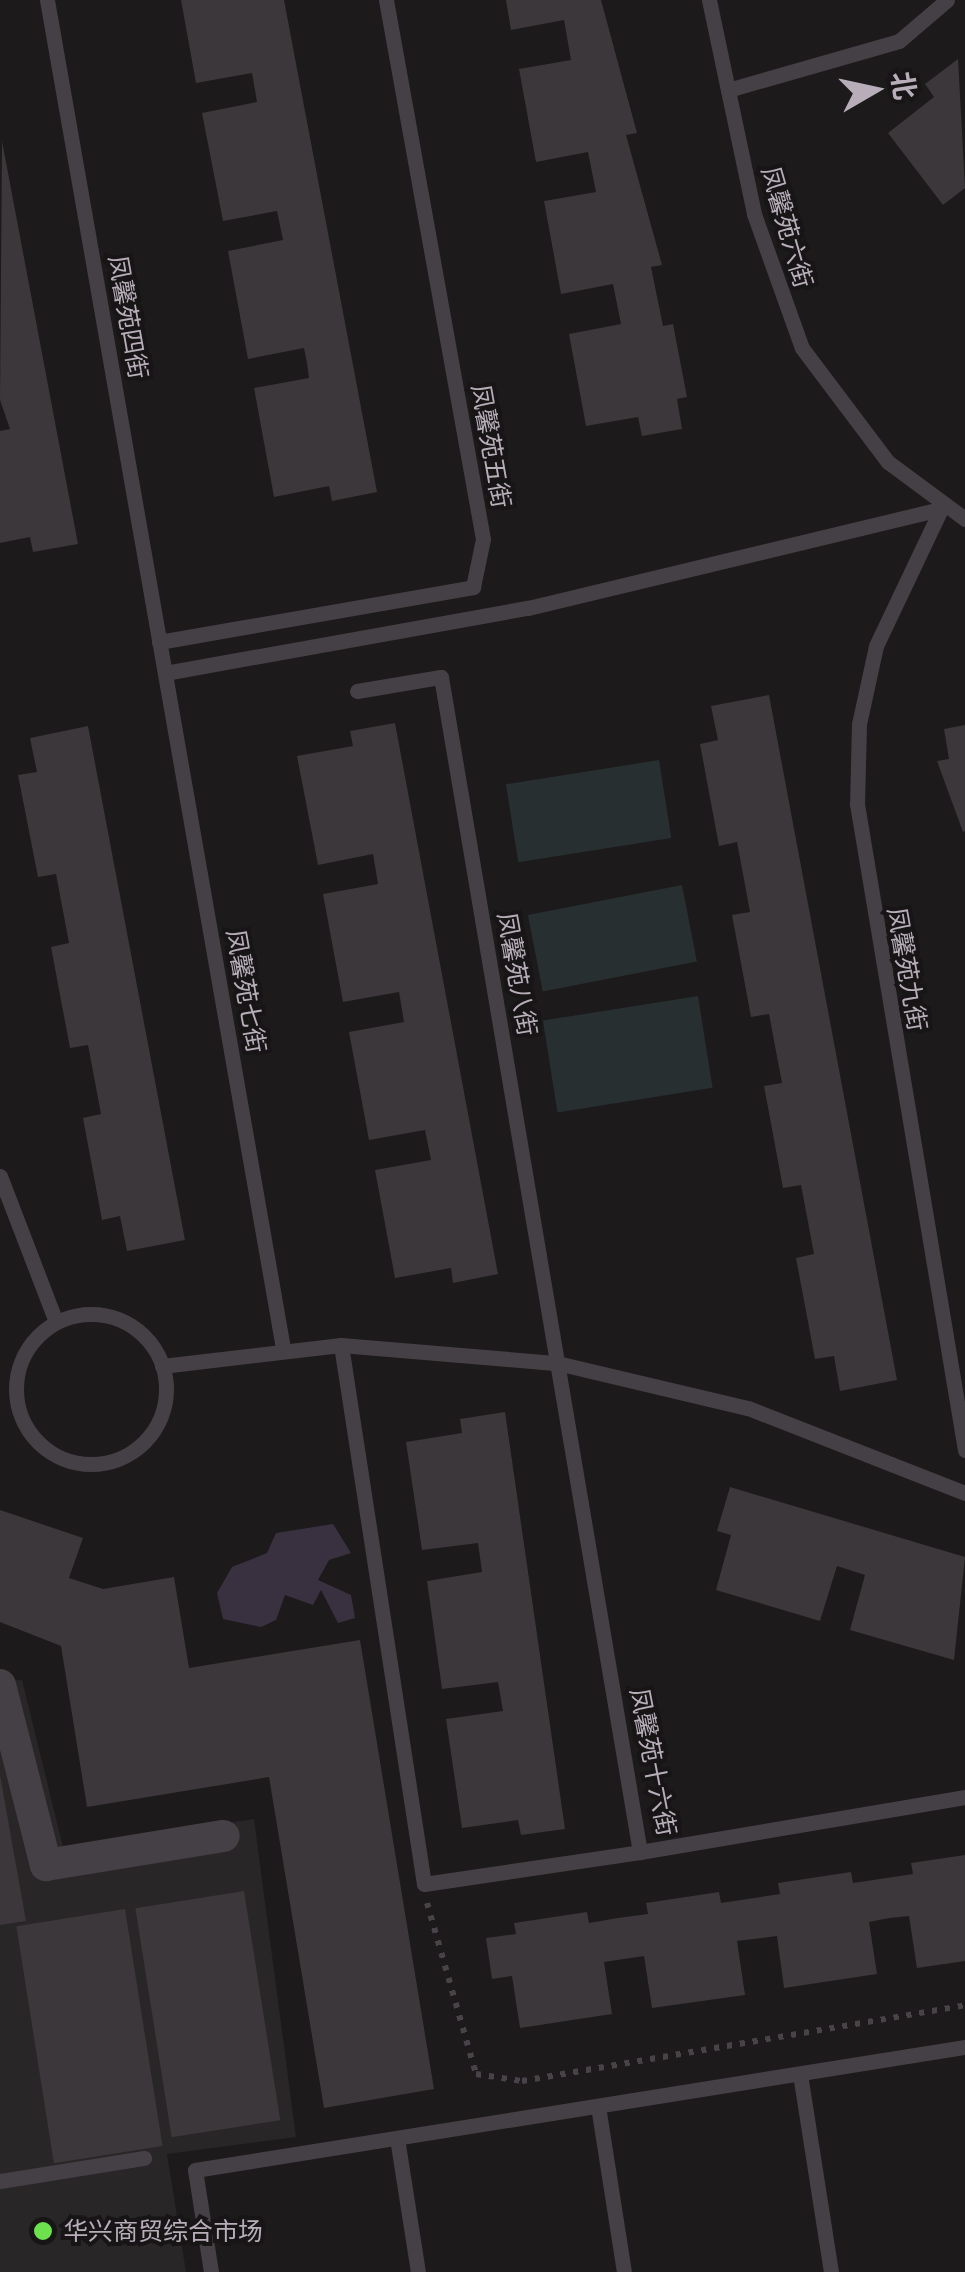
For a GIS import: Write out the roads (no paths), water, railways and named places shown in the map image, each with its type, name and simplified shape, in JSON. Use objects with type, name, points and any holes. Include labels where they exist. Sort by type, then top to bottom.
[{"type":"street","points":[[0,1684],[46,1866],[224,1836]]},
{"type":"lane","name":"凤馨苑四街","points":[[48,0],[159,642]]},
{"type":"lane","name":"凤馨苑五街","points":[[159,642],[473,588],[482,540],[386,0]]},
{"type":"lane","name":"凤馨苑六街","points":[[709,0],[774,282],[802,348],[841,408],[942,508],[965,519]]},
{"type":"lane","points":[[728,90],[899,40],[947,0]]},
{"type":"lane","points":[[165,673],[528,608],[942,508]]},
{"type":"lane","name":"凤馨苑九街","points":[[942,508],[876,646],[859,724],[856,804],[965,1450]]},
{"type":"lane","name":"凤馨苑七街","points":[[159,642],[283,1348]]},
{"type":"lane","name":"凤馨苑八街","points":[[357,691],[441,677],[557,1363]]},
{"type":"lane","points":[[0,1176],[56,1322]]},
{"type":"lane","points":[[121,1318],[162,1366],[156,1428],[118,1460],[68,1461],[45,1449],[17,1408],[19,1364],[56,1322],[121,1318]]},
{"type":"lane","points":[[341,1346],[424,1884],[640,1852]]},
{"type":"lane","points":[[162,1366],[283,1348],[341,1346],[557,1363],[748,1408],[965,1493]]},
{"type":"lane","name":"凤馨苑十六街","points":[[557,1363],[640,1852],[965,1797]]},
{"type":"lane","points":[[0,1411],[17,1408]]},
{"type":"lane","points":[[212,2272],[195,2170],[965,2048]]},
{"type":"lane","points":[[800,2074],[831,2272]]},
{"type":"lane","points":[[598,2106],[624,2272]]},
{"type":"lane","points":[[397,2138],[418,2272]]},
{"type":"lane","points":[[0,2180],[144,2158]]},
{"type":"place","name":"华兴商贸综合市场","points":[[43,2231]]}]
